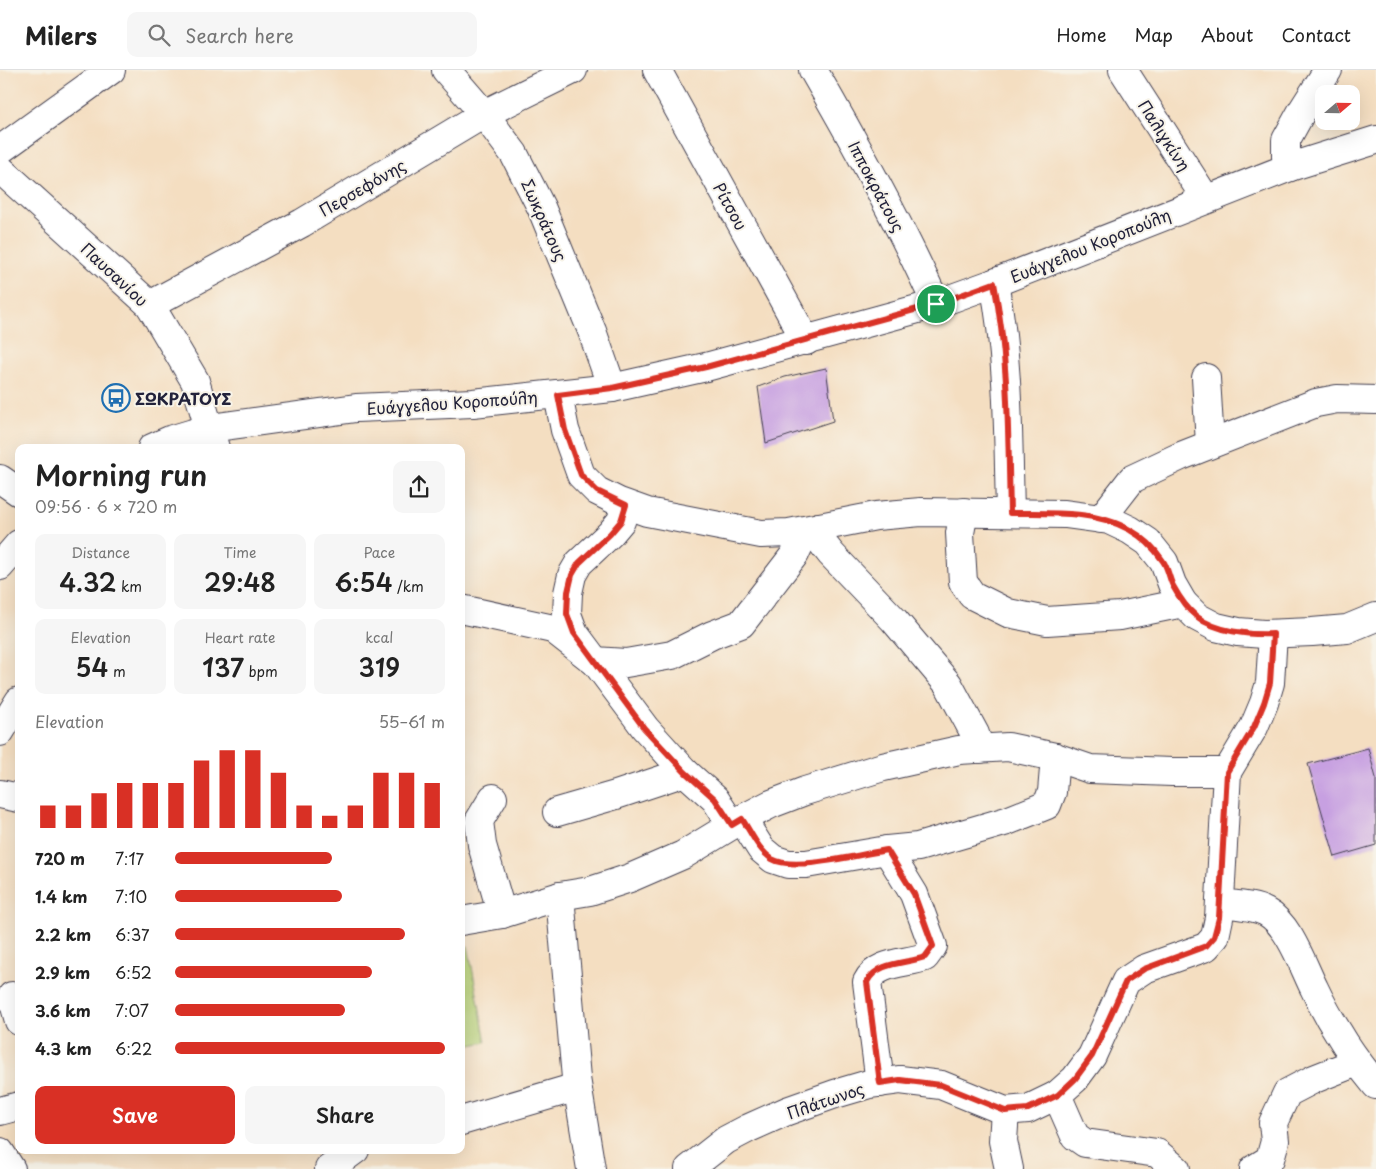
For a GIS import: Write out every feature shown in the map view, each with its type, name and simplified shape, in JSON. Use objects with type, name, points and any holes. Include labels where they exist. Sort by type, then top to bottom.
[{"type":"street","points":[[0,150],[111,70]]},
{"type":"street","name":"Σωκράτους","points":[[446,70],[484,114],[514,154],[541,207],[592,331],[612,388]]},
{"type":"street","name":"Περσεφόνης","points":[[150,305],[302,223],[484,114],[573,70]]},
{"type":"street","name":"Ρίτσου","points":[[657,70],[806,341]]},
{"type":"street","name":"Ιπποκράτους","points":[[813,70],[875,182],[921,270],[936,304]]},
{"type":"street","name":"Παλιγκίνη","points":[[1123,70],[1206,199]]},
{"type":"street","points":[[1290,167],[1286,157],[1286,140],[1328,70]]},
{"type":"street","name":"Ευάγγελου Κοροπούλη","points":[[161,444],[170,440],[213,438],[356,408],[473,403],[558,395],[612,388],[706,367],[936,304],[1290,167],[1376,140]]},
{"type":"street","name":"Παυσανίου","points":[[0,169],[150,305],[195,381],[213,438]]},
{"type":"street","points":[[994,283],[999,308],[1006,370],[1010,513]]},
{"type":"street","points":[[1206,378],[1210,444]]},
{"type":"street","points":[[558,395],[565,430],[581,475],[597,491],[626,505],[647,512],[762,534],[788,533],[876,516],[921,512],[1064,514],[1109,520],[1130,530],[1148,542],[1164,562],[1172,584],[1183,604],[1197,617],[1216,627],[1238,632],[1273,634],[1347,629],[1376,617]]},
{"type":"street","points":[[1101,519],[1132,479],[1210,444],[1316,403],[1337,399],[1376,400]]},
{"type":"street","points":[[0,479],[15,489]]},
{"type":"street","points":[[626,505],[621,521],[579,563],[572,575],[568,592],[567,614],[574,633],[644,728],[685,772],[715,799],[761,849],[773,859],[788,864],[806,864],[887,850],[918,847],[1007,821],[1047,805],[1052,792],[1055,757]]},
{"type":"street","points":[[964,512],[960,533],[964,582],[972,595],[1008,613],[1047,621],[1120,616],[1183,604]]},
{"type":"street","points":[[465,610],[553,629],[594,661],[626,664],[672,654],[741,624],[812,529]]},
{"type":"street","points":[[812,529],[831,554],[894,620],[948,684],[975,734],[980,749]]},
{"type":"street","points":[[0,566],[15,549]]},
{"type":"street","points":[[465,920],[502,914],[560,896],[590,892],[630,878],[683,855],[771,804],[805,791],[883,767],[959,750],[1008,747],[1055,757],[1090,769],[1227,772],[1254,727],[1264,703],[1270,683],[1273,634]]},
{"type":"street","points":[[0,732],[15,708]]},
{"type":"street","points":[[557,812],[685,772]]},
{"type":"street","name":"Πλάτωνος","points":[[689,1169],[726,1140],[749,1128],[787,1111],[835,1094],[880,1083],[900,1080],[941,1085],[1005,1111],[1028,1109],[1058,1095],[1075,1079],[1092,1056],[1126,981],[1144,969],[1206,946],[1214,937],[1219,918],[1227,772]]},
{"type":"street","points":[[0,794],[15,797]]},
{"type":"street","points":[[493,798],[479,821],[482,844],[502,914]]},
{"type":"street","points":[[880,1083],[867,982],[871,974],[883,967],[925,957],[933,946],[914,894],[887,850]]},
{"type":"street","points":[[560,896],[578,1087],[591,1169]]},
{"type":"street","points":[[1220,903],[1266,912],[1281,925],[1296,949],[1314,989],[1338,1032],[1357,1062],[1376,1085]]},
{"type":"street","points":[[1256,1168],[1270,1159],[1275,1141],[1273,1123],[1287,1093],[1357,1062]]},
{"type":"street","points":[[465,1120],[578,1087]]},
{"type":"street","points":[[1058,1095],[1075,1136],[1086,1143],[1157,1154],[1176,1169]]},
{"type":"street","points":[[0,1111],[15,1107]]},
{"type":"street","points":[[1005,1111],[1003,1141],[1010,1169]]},
{"type":"street","points":[[0,1152],[11,1169]]},
{"type":"street","points":[[329,1169],[350,1154]]},
{"type":"green space","points":[[465,946],[468,946],[486,1042],[465,1046]]},
{"type":"building","points":[[826,368],[833,421],[766,443],[758,387],[785,377]]},
{"type":"building","points":[[1368,748],[1376,778],[1376,845],[1335,857],[1308,764]]},
{"type":"place","name":"ΣΩΚΡΑΤΟΥΣ","points":[[116,398]]},
{"type":"route","points":[[994,283],[999,308],[1006,370],[1010,513],[1064,514],[1109,520],[1130,530],[1148,542],[1164,562],[1172,584],[1183,604],[1197,617],[1216,627],[1238,632],[1273,634],[1270,683],[1264,703],[1254,727],[1227,772],[1219,918],[1214,937],[1206,946],[1144,969],[1126,981],[1117,997],[1108,1024],[1092,1056],[1075,1079],[1058,1095],[1028,1109],[1005,1111],[941,1085],[922,1081],[900,1080],[880,1083],[867,982],[871,974],[883,967],[925,957],[933,946],[914,894],[887,850],[806,864],[788,864],[773,859],[761,849],[742,819],[732,825],[715,799],[685,772],[644,728],[574,633],[567,614],[568,592],[572,575],[579,563],[621,521],[626,505],[597,491],[581,475],[565,430],[558,395],[612,388],[706,367],[936,304],[994,283]]}]
